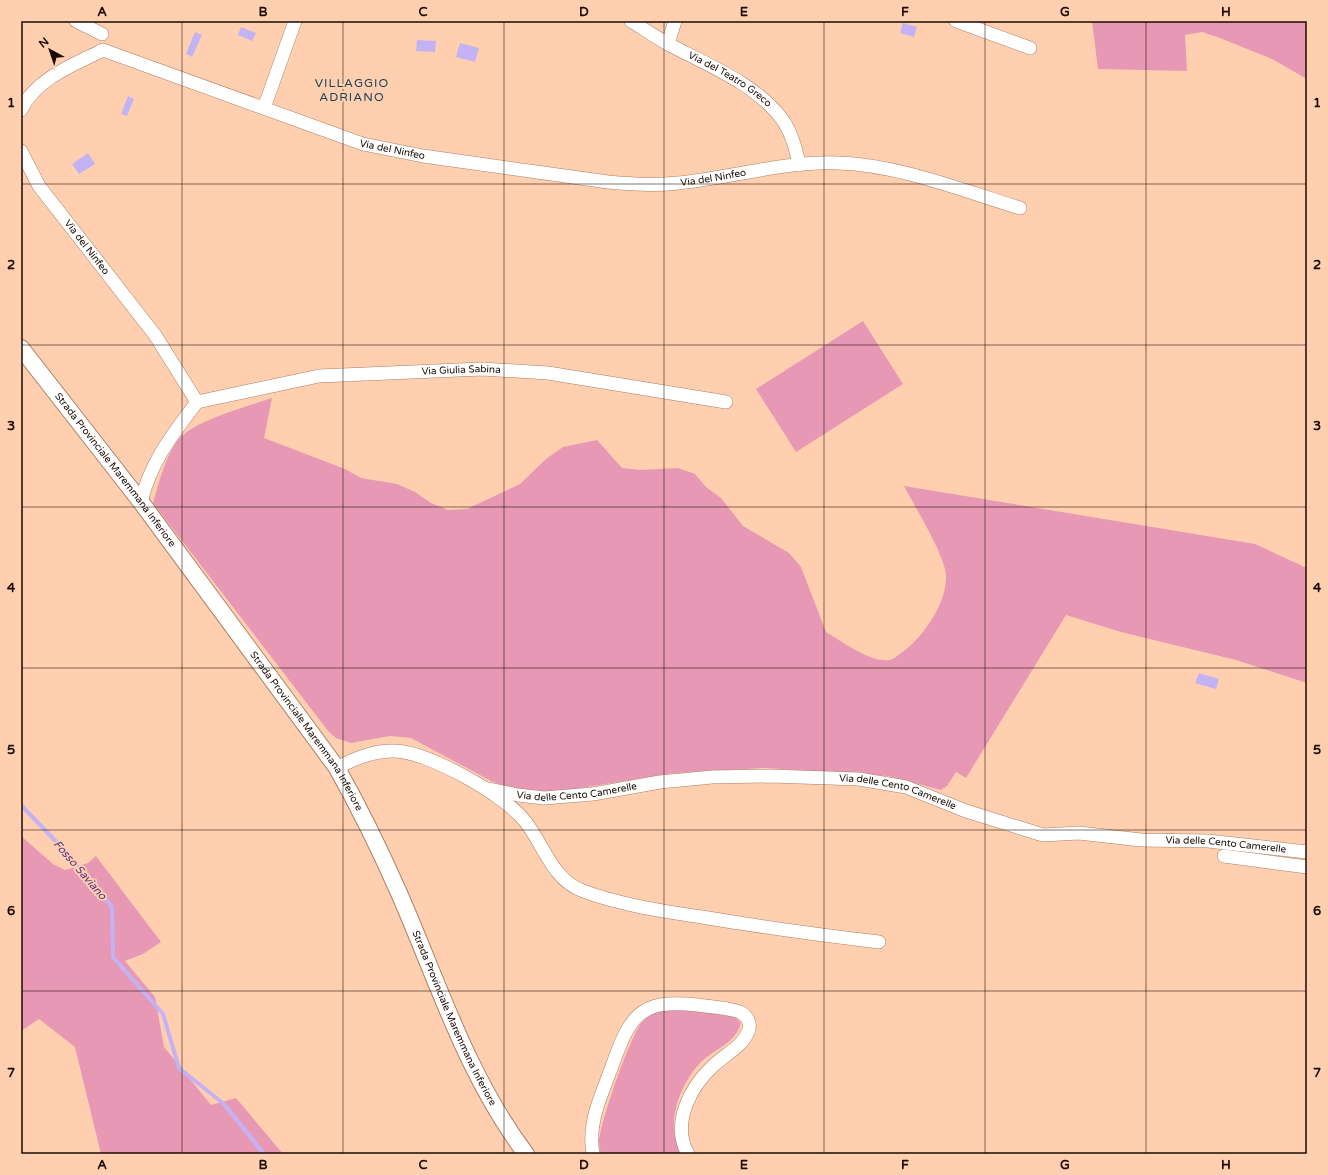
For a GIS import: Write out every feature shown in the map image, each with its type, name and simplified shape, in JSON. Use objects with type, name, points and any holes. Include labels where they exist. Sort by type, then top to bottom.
[{"type":"main road","name":"Strada Provinciale Maremmana Inferiore","points":[[21,348],[140,502],[337,768],[362,813],[399,893],[447,1012],[465,1050],[490,1099],[526,1154]]},
{"type":"street","points":[[21,110],[30,95],[49,79],[103,50],[102,27],[76,21]]},
{"type":"street","points":[[264,108],[295,21]]},
{"type":"street","name":"Via del Teatro Greco","points":[[631,21],[668,44],[735,80],[768,105],[789,130],[799,164]]},
{"type":"street","points":[[668,44],[675,21]]},
{"type":"street","points":[[956,21],[1030,48]]},
{"type":"street","name":"Via del Ninfeo","points":[[103,50],[343,138],[383,149],[608,182],[645,184],[678,183],[799,164],[838,163],[886,169],[926,179],[1020,208]]},
{"type":"street","name":"Via del Ninfeo","points":[[21,150],[39,186],[155,335],[197,402]]},
{"type":"street","name":"Via Giulia Sabina","points":[[197,402],[288,381],[319,376],[367,372],[500,370],[548,372],[726,402]]},
{"type":"street","points":[[140,502],[148,476],[158,455],[197,402]]},
{"type":"street","name":"Via delle Cento Camerelle","points":[[337,768],[364,755],[380,751],[396,750],[419,755],[439,763],[497,796],[524,819],[556,870],[565,880],[580,890],[640,907],[763,928],[879,942]]},
{"type":"street","name":"Via delle Cento Camerelle","points":[[484,788],[518,795],[544,798],[592,794],[667,781],[712,777],[778,776],[859,779],[906,787],[966,811],[1043,835],[1079,833],[1141,840],[1208,841],[1307,852]]},
{"type":"street","name":"Via delle Cento Camerelle","points":[[1224,856],[1307,867]]},
{"type":"street","points":[[592,1154],[591,1134],[594,1113],[624,1036],[634,1020],[655,1006],[672,1003],[740,1012],[748,1018],[748,1032],[740,1043],[712,1066],[702,1078],[683,1114],[681,1133],[688,1154]]},
{"type":"shaded area","points":[[1092,21],[1307,21],[1307,79],[1272,59],[1202,32],[1185,35],[1187,71],[1098,69]]},
{"type":"shaded area","points":[[903,23],[917,27],[914,37],[900,33]]},
{"type":"shaded area","points":[[241,27],[256,33],[252,41],[238,35]]},
{"type":"shaded area","points":[[195,32],[202,35],[192,57],[186,54]]},
{"type":"shaded area","points":[[417,40],[436,41],[435,52],[416,51]]},
{"type":"shaded area","points":[[460,43],[479,48],[475,62],[456,57]]},
{"type":"shaded area","points":[[128,96],[134,99],[127,116],[121,114]]},
{"type":"shaded area","points":[[88,153],[95,164],[79,174],[72,164]]},
{"type":"shaded area","points":[[863,321],[903,384],[796,452],[756,389]]},
{"type":"shaded area","points":[[272,398],[264,438],[345,469],[361,478],[397,484],[415,492],[431,503],[448,510],[467,509],[520,484],[546,459],[563,447],[597,440],[622,468],[641,470],[678,468],[695,474],[706,487],[721,498],[743,526],[789,553],[801,567],[826,632],[865,655],[882,660],[890,660],[906,650],[923,632],[937,610],[945,587],[945,567],[941,557],[929,531],[904,486],[1255,544],[1307,568],[1307,683],[1236,660],[1121,632],[1066,615],[966,778],[956,772],[947,786],[941,790],[888,776],[765,768],[674,773],[549,793],[533,793],[493,782],[411,738],[390,736],[351,743],[336,738],[329,732],[153,503],[168,457],[176,443],[183,435],[206,421]]},
{"type":"shaded area","points":[[1199,673],[1219,679],[1216,689],[1195,683]]},
{"type":"shaded area","points":[[21,836],[53,864],[65,870],[88,863],[96,856],[161,942],[143,954],[125,961],[155,997],[164,1047],[211,1105],[236,1098],[283,1154],[101,1154],[75,1047],[39,1019],[21,1031]]},
{"type":"shaded area","points":[[675,1008],[735,1017],[741,1023],[730,1041],[707,1056],[694,1070],[681,1093],[674,1118],[674,1131],[682,1154],[601,1154],[599,1142],[604,1117],[623,1061],[637,1030],[642,1022],[649,1016]]},
{"type":"waterway","name":"Fosso Saviano","points":[[21,805],[67,853],[112,907],[113,957],[163,1014],[179,1068],[224,1104],[264,1154]]},
{"type":"district","name":"VILLAGGIO ADRIANO","points":[[352,90]]}]
